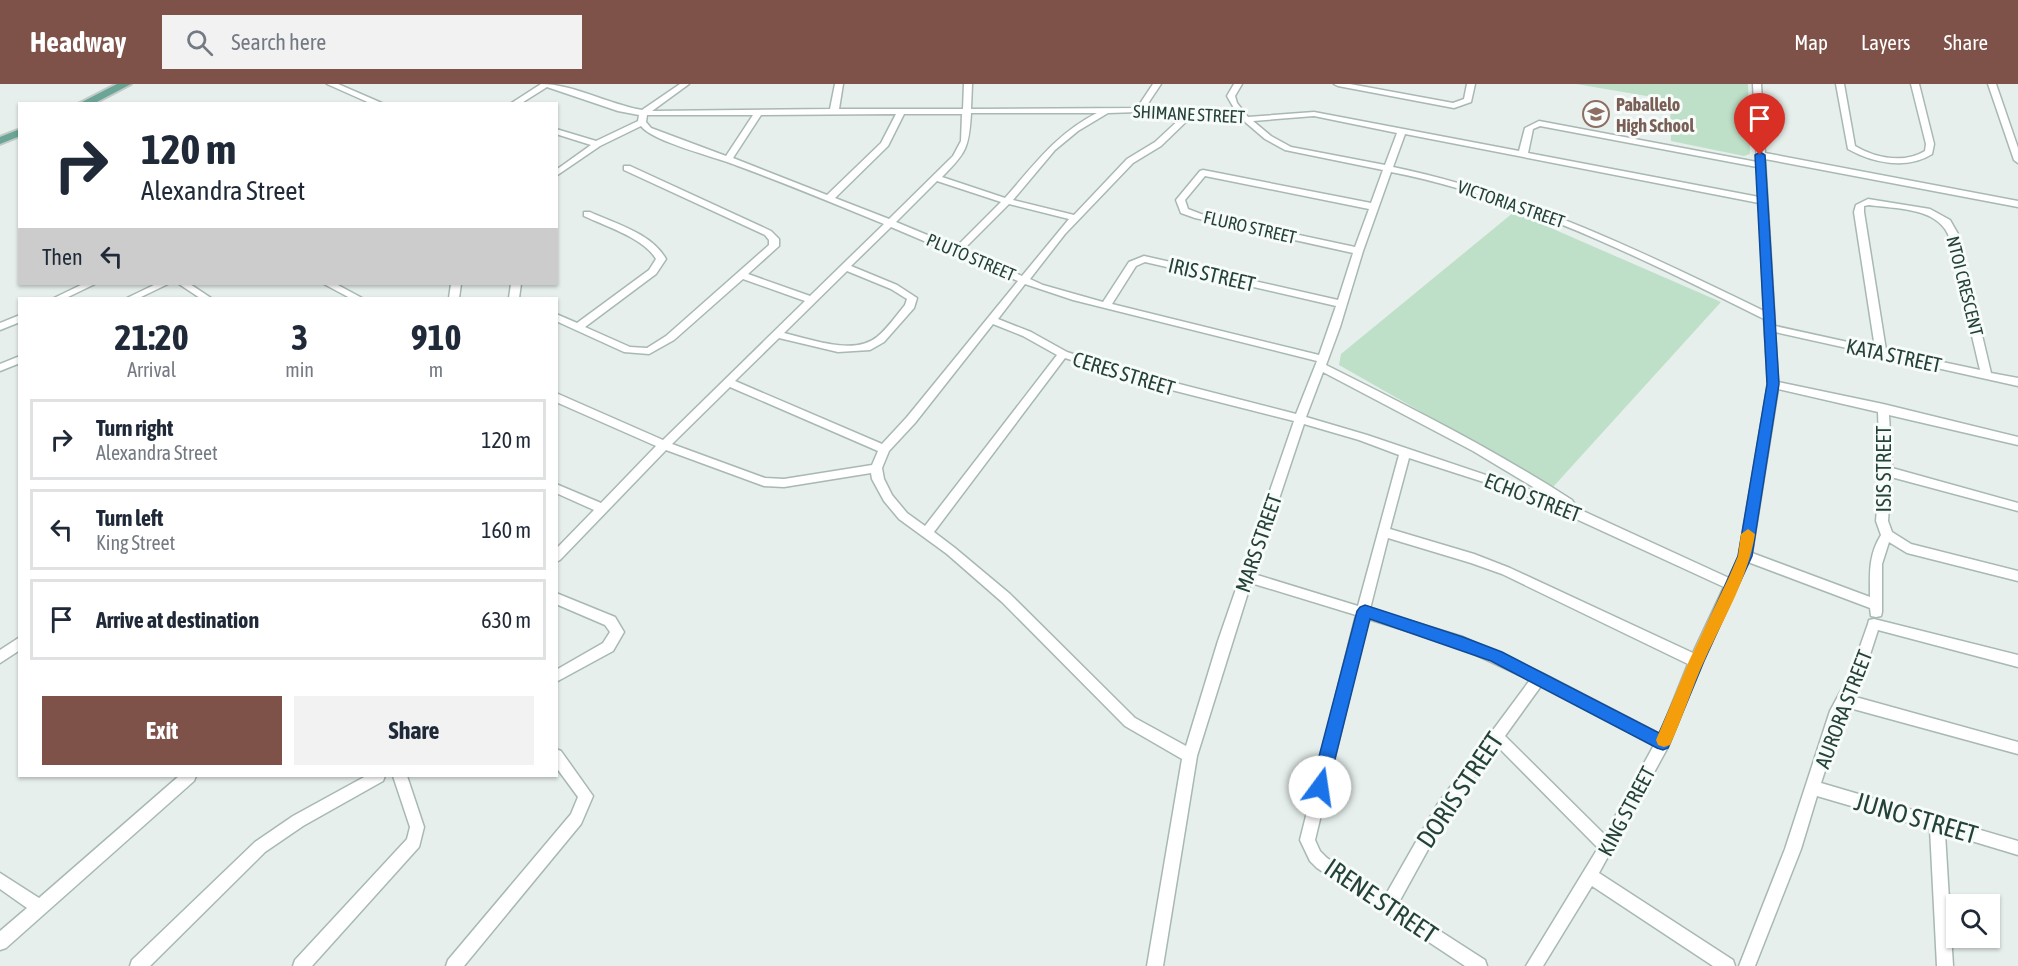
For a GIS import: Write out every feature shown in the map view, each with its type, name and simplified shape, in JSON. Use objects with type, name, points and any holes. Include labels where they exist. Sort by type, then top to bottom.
[{"type":"main road","points":[[87,102],[126,84]]},
{"type":"main road","points":[[0,141],[18,133]]},
{"type":"street","points":[[331,84],[375,102]]},
{"type":"street","points":[[517,102],[546,84],[642,118]]},
{"type":"street","points":[[558,170],[642,118],[685,84]]},
{"type":"street","points":[[834,112],[839,84]]},
{"type":"street","points":[[558,554],[810,299],[936,178],[961,149],[966,130],[968,84]]},
{"type":"street","points":[[1139,110],[1157,84]]},
{"type":"street","points":[[1221,117],[1237,109],[1231,96],[1238,84]]},
{"type":"street","points":[[1338,84],[1454,106],[1468,100],[1471,84]]},
{"type":"street","name":"KING STREET","points":[[1534,966],[1607,847],[1663,743],[1696,661],[1745,556],[1773,384],[1757,84]]},
{"type":"street","points":[[1840,84],[1851,147],[1866,155],[1900,159],[1918,158],[1929,152],[1930,144],[1915,84]]},
{"type":"street","points":[[1992,84],[2018,160]]},
{"type":"street","name":"VICTORIA STREET","points":[[1237,109],[1265,135],[1283,146],[1449,182],[1580,228],[1648,258],[1770,322]]},
{"type":"street","name":"SHIMANE STREET","points":[[642,118],[758,113],[967,111],[1139,110],[1247,119],[1290,113],[1314,114],[1763,201]]},
{"type":"street","points":[[957,251],[1006,201],[1028,173],[1064,136],[1077,125],[1107,111]]},
{"type":"street","points":[[828,199],[885,144],[901,112]]},
{"type":"street","points":[[728,159],[758,113]]},
{"type":"street","points":[[1190,756],[1130,723],[1006,598],[894,507],[884,490],[876,468],[884,449],[911,420],[1062,232],[1130,161],[1158,144],[1191,113]]},
{"type":"street","name":"PLUTO STREET","points":[[642,118],[654,133],[728,159],[890,223],[1054,292],[1321,362],[1542,485],[1588,518]]},
{"type":"street","points":[[1523,154],[1529,128],[1539,123],[2018,204]]},
{"type":"street","name":"MARS STREET","points":[[1155,966],[1190,756],[1225,641],[1300,419],[1402,131]]},
{"type":"street","points":[[558,132],[597,144]]},
{"type":"street","points":[[558,318],[628,350],[649,351],[670,338],[774,246],[775,241],[772,236],[627,168]]},
{"type":"street","name":"FLURO STREET","points":[[1358,251],[1198,216],[1184,211],[1180,201],[1203,173],[1375,207]]},
{"type":"street","points":[[936,178],[1006,201],[1076,218]]},
{"type":"street","name":"NTOI CRESCENT","points":[[1881,352],[1859,212],[1860,205],[1868,202],[1928,211],[1947,222],[1953,234],[1986,375]]},
{"type":"street","points":[[578,327],[653,272],[662,259],[657,250],[644,242],[587,214]]},
{"type":"street","name":"IRIS STREET","points":[[1106,305],[1132,264],[1144,259],[1341,304]]},
{"type":"street","points":[[776,334],[851,351],[866,348],[880,340],[910,306],[912,298],[894,287],[845,267]]},
{"type":"street","points":[[742,275],[810,299]]},
{"type":"street","points":[[61,297],[88,285]]},
{"type":"street","points":[[134,297],[161,285]]},
{"type":"street","points":[[186,285],[204,297]]},
{"type":"street","points":[[331,285],[355,297]]},
{"type":"street","points":[[0,327],[18,319]]},
{"type":"street","points":[[992,320],[1027,334],[1063,354]]},
{"type":"street","name":"KATA STREET","points":[[1770,322],[1881,352],[2018,382]]},
{"type":"street","name":"CERES STREET","points":[[926,533],[1063,354],[1140,381],[1300,419],[1406,453]]},
{"type":"street","points":[[0,368],[18,359]]},
{"type":"street","points":[[728,382],[884,449]]},
{"type":"street","points":[[1773,384],[2018,441]]},
{"type":"street","points":[[558,398],[663,446],[773,483],[798,482],[876,468]]},
{"type":"street","name":"ISIS STREET","points":[[1883,408],[1886,471],[1882,521],[1887,536],[1907,548],[2018,576]]},
{"type":"street","points":[[1365,611],[1383,532],[1406,453]]},
{"type":"street","name":"ECHO STREET","points":[[1406,453],[1527,492],[1732,585]]},
{"type":"street","points":[[1886,471],[2018,507]]},
{"type":"street","points":[[558,489],[602,509]]},
{"type":"street","points":[[1383,532],[1506,571],[1696,661]]},
{"type":"street","points":[[1874,624],[1877,605],[1875,572],[1878,548],[1887,536]]},
{"type":"street","points":[[1745,556],[1877,605]]},
{"type":"street","points":[[1247,577],[1365,611],[1458,642],[1539,678],[1663,743]]},
{"type":"street","points":[[558,599],[610,621],[616,632],[608,647],[558,676]]},
{"type":"street","name":"IRENE STREET","points":[[1365,611],[1307,840],[1315,856],[1322,863],[1479,966]]},
{"type":"street","name":"AURORA STREET","points":[[1747,966],[1793,849],[1833,722],[1857,673],[1874,624],[2018,661]]},
{"type":"street","points":[[0,657],[18,644]]},
{"type":"street","name":"DORIS STREET","points":[[1388,906],[1442,810],[1539,678]]},
{"type":"street","points":[[1844,700],[2018,748]]},
{"type":"street","points":[[1496,735],[1607,847]]},
{"type":"street","points":[[454,966],[576,819],[586,796],[558,758]]},
{"type":"street","points":[[0,942],[38,906],[188,777]]},
{"type":"street","points":[[138,966],[260,847],[298,821],[376,777]]},
{"type":"street","points":[[301,966],[414,842],[417,827],[400,777]]},
{"type":"street","name":"JUNO STREET","points":[[1814,788],[2018,848]]},
{"type":"street","points":[[1936,824],[1945,966]]},
{"type":"street","points":[[1590,876],[1727,966]]},
{"type":"street","points":[[0,880],[38,906]]},
{"type":"green space","points":[[1576,84],[1748,84],[1750,154],[1744,156],[1671,141],[1670,100]]},
{"type":"green space","points":[[1514,212],[1721,302],[1553,487],[1339,365],[1341,354]]},
{"type":"slow traffic","points":[[1664,740],[1696,661],[1745,556],[1748,534]]},
{"type":"place","name":"Paballelo High School","points":[[1596,114]]},
{"type":"route","points":[[1320,787],[1365,611],[1496,657],[1663,743],[1696,661],[1745,556],[1773,384],[1760,155]]}]
